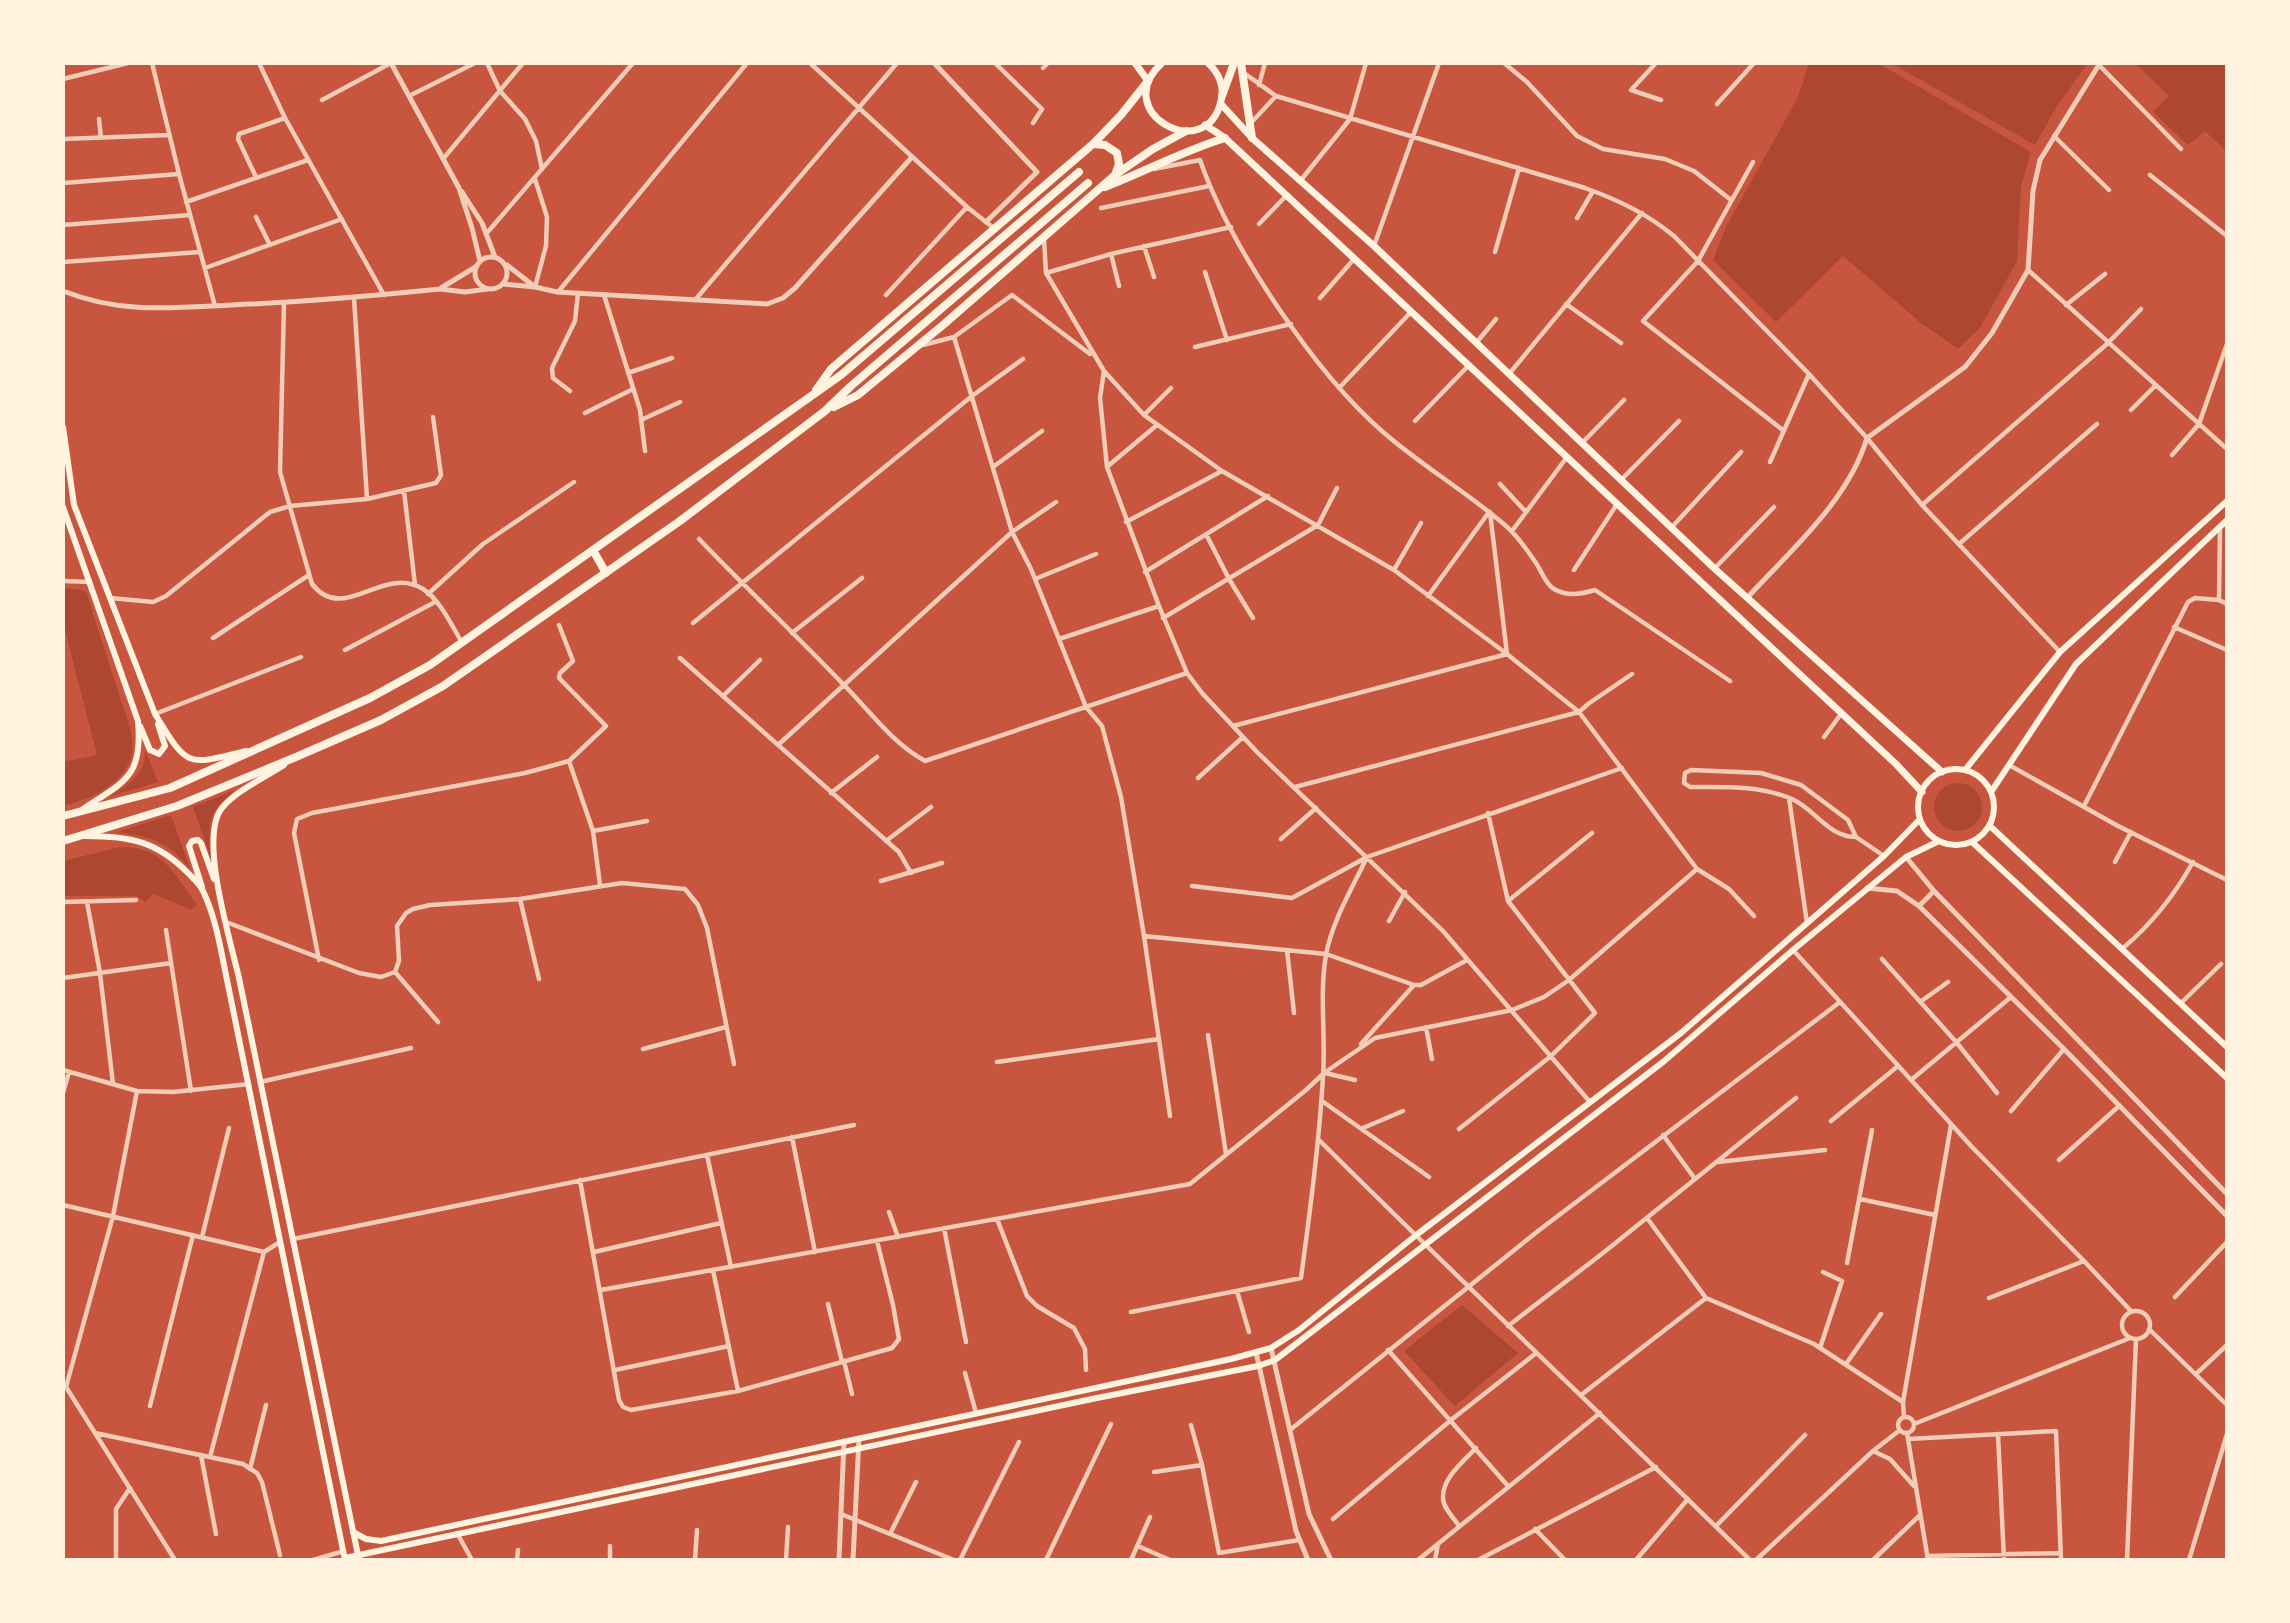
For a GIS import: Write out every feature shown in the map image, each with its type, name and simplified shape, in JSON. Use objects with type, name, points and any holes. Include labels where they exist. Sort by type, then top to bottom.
[{"type":"highway","points":[[1222,100],[1238,65]]},
{"type":"highway","points":[[1238,65],[1252,138]]},
{"type":"highway","points":[[813,395],[831,369],[1093,144],[1121,116],[1149,81]]},
{"type":"highway","points":[[825,411],[858,395],[1115,176],[1153,149],[1186,131]]},
{"type":"highway","points":[[1102,188],[1147,170],[1170,157],[1225,138]]},
{"type":"highway","points":[[1093,144],[1105,145],[1117,153],[1120,161],[1115,176]]},
{"type":"highway","points":[[63,816],[170,788],[370,698],[430,665],[841,376],[1079,172]]},
{"type":"highway","points":[[63,841],[177,806],[381,720],[443,686],[680,521],[825,411],[1088,183]]},
{"type":"highway","points":[[594,552],[606,572]]},
{"type":"main road","points":[[1135,63],[1149,81]]},
{"type":"main road","points":[[1162,63],[1149,81],[1147,103],[1155,117],[1168,127],[1186,131],[1205,125],[1212,120],[1222,100]]},
{"type":"main road","points":[[1208,63],[1219,78],[1222,100],[1252,138],[1374,246],[1714,569],[1942,772]]},
{"type":"main road","points":[[1205,125],[1225,138],[1287,195],[1922,792]]},
{"type":"main road","points":[[63,427],[74,505],[155,714],[165,746],[159,754],[150,750],[138,721],[63,507]]},
{"type":"main road","points":[[1965,770],[2060,652],[2227,501]]},
{"type":"main road","points":[[1992,792],[2076,664],[2227,520]]},
{"type":"main road","points":[[155,714],[173,743],[185,757],[195,761],[207,761],[254,749]]},
{"type":"main road","points":[[79,812],[123,782],[134,770],[140,753],[138,721]]},
{"type":"main road","points":[[216,887],[214,824],[220,810],[233,797],[296,757]]},
{"type":"main road","points":[[1965,770],[1976,774],[1992,792],[1994,815],[1983,835],[1972,842],[1950,845],[1939,841],[1924,828],[1918,810],[1927,783],[1942,772],[1965,770]]},
{"type":"main road","points":[[353,1532],[366,1539],[382,1541],[1271,1348],[1681,1033],[1884,856],[1920,819]]},
{"type":"main road","points":[[1990,826],[2227,1047]]},
{"type":"main road","points":[[80,836],[124,837],[142,841],[172,858],[203,888]]},
{"type":"main road","points":[[358,1558],[226,922],[201,843],[194,840],[189,846],[216,932],[345,1556],[358,1558],[457,1533],[1258,1366],[1275,1360],[1663,1062],[1906,857],[1939,841]]},
{"type":"main road","points":[[1972,842],[2227,1078]]},
{"type":"street","points":[[63,79],[127,63]]},
{"type":"street","points":[[152,63],[215,306]]},
{"type":"street","points":[[258,63],[285,118],[384,295]]},
{"type":"street","points":[[322,100],[391,63],[459,188],[470,202],[495,257],[535,287]]},
{"type":"street","points":[[408,96],[475,63]]},
{"type":"street","points":[[487,63],[500,91],[525,119],[531,130],[542,170]]},
{"type":"street","points":[[443,159],[523,63]]},
{"type":"street","points":[[486,234],[633,63]]},
{"type":"street","points":[[558,292],[747,63]]},
{"type":"street","points":[[810,63],[995,230]]},
{"type":"street","points":[[694,301],[897,63]]},
{"type":"street","points":[[934,63],[1037,172],[986,222]]},
{"type":"street","points":[[995,63],[1042,109],[1033,123]]},
{"type":"street","points":[[1259,85],[1265,63]]},
{"type":"street","points":[[1301,180],[1350,119],[1366,63]]},
{"type":"street","points":[[1374,246],[1439,63]]},
{"type":"street","points":[[1504,63],[1527,82],[1577,136],[1603,149],[1675,163],[1694,171],[1731,200]]},
{"type":"street","points":[[1656,63],[1632,90],[1661,100]]},
{"type":"street","points":[[1717,104],[1754,63]]},
{"type":"street","points":[[1747,598],[1831,504],[1862,455],[1867,438],[1965,367],[1992,333],[2028,270],[2035,180],[2040,160],[2100,64],[2181,149]]},
{"type":"street","points":[[1238,65],[1259,85],[1276,96],[1593,191],[1628,204],[1642,213],[1674,236],[1809,374],[1867,438],[1922,505],[2060,652]]},
{"type":"street","points":[[1250,125],[1276,96]]},
{"type":"street","points":[[256,177],[238,139],[239,134],[285,118]]},
{"type":"street","points":[[99,119],[101,138]]},
{"type":"street","points":[[63,139],[169,135]]},
{"type":"street","points":[[2054,136],[2109,190]]},
{"type":"street","points":[[503,284],[558,292],[767,304],[783,298],[795,288],[912,157]]},
{"type":"street","points":[[187,202],[308,159]]},
{"type":"street","points":[[1147,170],[1200,160],[1209,186],[1255,270],[1339,388],[1384,433],[1512,531],[1552,588],[1576,596],[1595,590],[1730,681]]},
{"type":"street","points":[[1753,162],[1698,261],[1643,321],[1784,431]]},
{"type":"street","points":[[1495,252],[1519,168]]},
{"type":"street","points":[[63,183],[179,174]]},
{"type":"street","points":[[2150,175],[2227,236]]},
{"type":"street","points":[[534,178],[547,218],[546,246],[535,287]]},
{"type":"street","points":[[1101,208],[1209,186]]},
{"type":"street","points":[[459,188],[472,229],[478,264],[476,281],[488,289]]},
{"type":"street","points":[[1577,218],[1593,191]]},
{"type":"street","points":[[1259,224],[1287,195]]},
{"type":"street","points":[[886,295],[967,207]]},
{"type":"street","points":[[1509,373],[1642,213]]},
{"type":"street","points":[[63,225],[190,215]]},
{"type":"street","points":[[256,217],[270,245]]},
{"type":"street","points":[[205,268],[342,219]]},
{"type":"street","points":[[1046,273],[1111,254],[1231,227]]},
{"type":"street","points":[[1044,239],[1046,273],[1104,371],[1143,415],[1223,471],[1394,570],[1507,654],[1579,712],[1697,869],[1729,888],[1754,916]]},
{"type":"street","points":[[1144,246],[1154,277]]},
{"type":"street","points":[[63,261],[201,252]]},
{"type":"street","points":[[1111,254],[1119,286]]},
{"type":"street","points":[[440,289],[478,264],[495,257]]},
{"type":"street","points":[[1320,298],[1354,259]]},
{"type":"street","points":[[63,291],[91,301],[134,309],[284,303],[440,289],[465,292],[499,287],[507,273],[504,263]]},
{"type":"street","points":[[2028,270],[2227,449]]},
{"type":"street","points":[[1205,272],[1227,340]]},
{"type":"street","points":[[2066,305],[2105,274]]},
{"type":"street","points":[[570,391],[553,379],[552,368],[575,321],[578,293]]},
{"type":"street","points":[[604,295],[633,389],[645,451]]},
{"type":"street","points":[[918,346],[954,337],[1012,295],[1094,356]]},
{"type":"street","points":[[354,298],[367,499]]},
{"type":"street","points":[[284,303],[280,472],[309,576],[319,593],[335,599],[352,597],[388,583],[405,581],[428,594],[443,610],[463,644]]},
{"type":"street","points":[[1566,304],[1621,343]]},
{"type":"street","points":[[1922,505],[2108,343],[2141,309]]},
{"type":"street","points":[[1339,388],[1411,312]]},
{"type":"street","points":[[1476,343],[1496,319]]},
{"type":"street","points":[[1195,347],[1291,324]]},
{"type":"street","points":[[954,337],[1012,533],[1035,579],[1086,707],[1102,726],[1121,797],[1170,1116]]},
{"type":"street","points":[[2172,455],[2199,424],[2227,344]]},
{"type":"street","points":[[628,373],[671,358]]},
{"type":"street","points":[[693,623],[972,396],[1023,359]]},
{"type":"street","points":[[1415,421],[1469,365]]},
{"type":"street","points":[[1104,371],[1100,398],[1107,467],[1158,606],[1187,673],[1243,737],[1443,931],[1590,1103]]},
{"type":"street","points":[[1770,462],[1809,374]]},
{"type":"street","points":[[2131,410],[2156,385]]},
{"type":"street","points":[[1143,415],[1171,388]]},
{"type":"street","points":[[585,413],[633,389]]},
{"type":"street","points":[[1582,443],[1624,400]]},
{"type":"street","points":[[641,420],[680,402]]},
{"type":"street","points":[[110,598],[153,602],[166,596],[270,512],[290,506],[367,499],[440,480],[433,417]]},
{"type":"street","points":[[1621,480],[1679,421]]},
{"type":"street","points":[[1959,544],[2097,424]]},
{"type":"street","points":[[1107,467],[1157,425]]},
{"type":"street","points":[[993,467],[1042,431]]},
{"type":"street","points":[[1671,528],[1741,452]]},
{"type":"street","points":[[1512,531],[1567,457]]},
{"type":"street","points":[[1126,522],[1223,471]]},
{"type":"street","points":[[428,594],[483,544],[574,482]]},
{"type":"street","points":[[1500,484],[1526,512]]},
{"type":"street","points":[[1163,618],[1318,525],[1337,488]]},
{"type":"street","points":[[404,491],[416,586]]},
{"type":"street","points":[[1146,572],[1268,496]]},
{"type":"street","points":[[778,744],[1012,533],[1056,502]]},
{"type":"street","points":[[1574,569],[1617,504]]},
{"type":"street","points":[[1714,569],[1774,507]]},
{"type":"street","points":[[1428,596],[1489,511]]},
{"type":"street","points":[[1489,511],[1507,654]]},
{"type":"street","points":[[1394,570],[1421,523]]},
{"type":"street","points":[[2218,600],[2220,526]]},
{"type":"street","points":[[1206,534],[1253,618]]},
{"type":"street","points":[[699,539],[844,684],[897,742],[925,761],[1187,673]]},
{"type":"street","points":[[1035,579],[1096,554]]},
{"type":"street","points":[[213,638],[309,576]]},
{"type":"street","points":[[792,633],[862,578]]},
{"type":"street","points":[[63,581],[90,582]]},
{"type":"street","points":[[2084,806],[2188,601],[2195,598],[2218,600],[2227,604]]},
{"type":"street","points":[[345,650],[435,602]]},
{"type":"street","points":[[1059,639],[1158,606]]},
{"type":"street","points":[[319,960],[294,833],[295,821],[303,815],[525,773],[569,761],[606,726],[559,678],[560,673],[573,661],[559,625]]},
{"type":"street","points":[[2174,627],[2227,650]]},
{"type":"street","points":[[1233,726],[1507,654]]},
{"type":"street","points":[[155,714],[301,657]]},
{"type":"street","points":[[680,658],[899,852],[911,873]]},
{"type":"street","points":[[723,696],[760,660]]},
{"type":"street","points":[[1294,787],[1579,712],[1632,674]]},
{"type":"street","points":[[1824,737],[1841,713]]},
{"type":"street","points":[[1198,778],[1243,737]]},
{"type":"street","points":[[831,793],[877,757]]},
{"type":"street","points":[[569,761],[593,831],[600,885]]},
{"type":"street","points":[[2009,765],[2131,832],[2227,880]]},
{"type":"street","points":[[1192,886],[1292,898],[1367,857],[1622,768]]},
{"type":"street","points":[[1856,837],[1848,820],[1795,783],[1744,771],[1691,770],[1685,773],[1684,783],[1690,787],[1757,788],[1795,800],[1839,835],[1856,837],[1884,856]]},
{"type":"street","points":[[1789,798],[1807,923]]},
{"type":"street","points":[[886,841],[931,807]]},
{"type":"street","points":[[1281,839],[1316,808]]},
{"type":"street","points":[[1459,1129],[1551,1056],[1595,1013],[1508,901],[1488,813]]},
{"type":"street","points":[[593,831],[647,821]]},
{"type":"street","points":[[2115,862],[2131,832]]},
{"type":"street","points":[[1508,901],[1592,833]]},
{"type":"street","points":[[1130,1312],[1301,1278],[1319,1140],[1324,1073],[1322,1031],[1326,954],[1337,921],[1367,857]]},
{"type":"street","points":[[1906,857],[1934,891],[2227,1194]]},
{"type":"street","points":[[2123,948],[2148,927],[2174,895],[2193,862]]},
{"type":"street","points":[[881,881],[942,863]]},
{"type":"street","points":[[601,1290],[1190,1184],[1324,1073],[1379,1036],[1512,1010],[1544,997],[1569,980],[1697,869]]},
{"type":"street","points":[[226,922],[319,960],[367,976],[385,976],[395,972],[399,961],[397,926],[405,913],[430,905],[520,899],[622,883],[685,889],[695,899],[707,928],[734,1064]]},
{"type":"street","points":[[1867,888],[1897,891],[1919,906],[2227,1216]]},
{"type":"street","points":[[1919,906],[1934,891]]},
{"type":"street","points":[[1389,921],[1405,892]]},
{"type":"street","points":[[520,899],[539,979]]},
{"type":"street","points":[[63,902],[135,900]]},
{"type":"street","points":[[87,902],[100,973],[113,1084]]},
{"type":"street","points":[[166,930],[191,1091]]},
{"type":"street","points":[[1144,936],[1326,954],[1414,985],[1421,985],[1467,960]]},
{"type":"street","points":[[1287,950],[1294,1013]]},
{"type":"street","points":[[1793,950],[1951,1124],[2131,1311],[2143,1312],[2148,1317],[2149,1329],[2227,1405]]},
{"type":"street","points":[[1881,959],[1997,1093]]},
{"type":"street","points":[[63,978],[171,963]]},
{"type":"street","points":[[2181,1003],[2221,964]]},
{"type":"street","points":[[395,972],[438,1022]]},
{"type":"street","points":[[1920,1002],[1948,982]]},
{"type":"street","points":[[1355,1051],[1414,985]]},
{"type":"street","points":[[1911,1080],[2011,996]]},
{"type":"street","points":[[1290,1430],[1467,1287],[1840,1002]]},
{"type":"street","points":[[643,1049],[726,1027]]},
{"type":"street","points":[[1426,1027],[1432,1059]]},
{"type":"street","points":[[1208,1035],[1226,1154]]},
{"type":"street","points":[[997,1062],[1159,1039]]},
{"type":"street","points":[[260,1082],[411,1048]]},
{"type":"street","points":[[2011,1111],[2064,1049]]},
{"type":"street","points":[[1831,1121],[1898,1066]]},
{"type":"street","points":[[63,1093],[66,1071],[136,1091],[191,1091],[248,1084]]},
{"type":"street","points":[[1324,1073],[1355,1080]]},
{"type":"street","points":[[136,1091],[113,1216],[65,1387],[175,1560]]},
{"type":"street","points":[[1508,1326],[1796,1098]]},
{"type":"street","points":[[1322,1101],[1429,1177]]},
{"type":"street","points":[[2059,1160],[2119,1106]]},
{"type":"street","points":[[1363,1128],[1403,1111]]},
{"type":"street","points":[[1951,1124],[1903,1402],[1904,1416],[1898,1424],[1900,1430],[1908,1436],[2056,1431],[2061,1560]]},
{"type":"street","points":[[292,1239],[854,1125]]},
{"type":"street","points":[[202,1237],[229,1128]]},
{"type":"street","points":[[1847,1263],[1872,1130]]},
{"type":"street","points":[[1663,1135],[1695,1179]]},
{"type":"street","points":[[792,1137],[815,1252]]},
{"type":"street","points":[[1319,1140],[1535,1354],[1600,1413],[1750,1560]]},
{"type":"street","points":[[1716,1162],[1825,1150]]},
{"type":"street","points":[[706,1155],[731,1267]]},
{"type":"street","points":[[580,1180],[619,1399],[623,1407],[631,1410],[738,1391],[892,1348],[899,1339],[877,1241]]},
{"type":"street","points":[[1860,1199],[1936,1215]]},
{"type":"street","points":[[63,1205],[264,1252],[281,1242]]},
{"type":"street","points":[[889,1212],[898,1237]]},
{"type":"street","points":[[1647,1218],[1706,1298],[1819,1348],[1903,1402]]},
{"type":"street","points":[[997,1219],[1027,1296],[1037,1306],[1074,1328],[1085,1349],[1086,1370]]},
{"type":"street","points":[[594,1252],[721,1223]]},
{"type":"street","points":[[944,1228],[967,1342]]},
{"type":"street","points":[[150,1406],[193,1235]]},
{"type":"street","points":[[2175,1297],[2227,1242]]},
{"type":"street","points":[[210,1457],[264,1252]]},
{"type":"street","points":[[1989,1298],[2084,1261]]},
{"type":"street","points":[[713,1270],[738,1391]]},
{"type":"street","points":[[1819,1348],[1842,1282],[1823,1272]]},
{"type":"street","points":[[1237,1291],[1249,1332]]},
{"type":"street","points":[[1581,1395],[1706,1298]]},
{"type":"street","points":[[828,1304],[852,1394]]},
{"type":"street","points":[[2131,1311],[2123,1318],[2121,1325],[2123,1332],[2133,1339]]},
{"type":"street","points":[[1846,1364],[1881,1314]]},
{"type":"street","points":[[1914,1424],[2143,1337],[2149,1329]]},
{"type":"street","points":[[2127,1560],[2133,1339]]},
{"type":"street","points":[[2196,1374],[2227,1345]]},
{"type":"street","points":[[615,1370],[729,1346]]},
{"type":"street","points":[[1271,1348],[1309,1514],[1331,1560]]},
{"type":"street","points":[[1388,1350],[1508,1486]]},
{"type":"street","points":[[1256,1352],[1286,1492],[1299,1540],[1308,1560]]},
{"type":"street","points":[[1333,1519],[1535,1354]]},
{"type":"street","points":[[965,1373],[976,1413]]},
{"type":"street","points":[[250,1469],[266,1405]]},
{"type":"street","points":[[1418,1560],[1600,1413]]},
{"type":"street","points":[[1904,1416],[1911,1418],[1914,1424],[1908,1436],[1927,1558],[2060,1553]]},
{"type":"street","points":[[1046,1560],[1111,1424]]},
{"type":"street","points":[[1191,1425],[1202,1465],[1219,1553],[1299,1540]]},
{"type":"street","points":[[1756,1560],[1873,1451],[1900,1430]]},
{"type":"street","points":[[95,1433],[243,1464],[257,1473],[262,1482],[280,1555]]},
{"type":"street","points":[[1998,1434],[2004,1557]]},
{"type":"street","points":[[2189,1560],[2227,1434]]},
{"type":"street","points":[[1716,1526],[1805,1435]]},
{"type":"street","points":[[853,1560],[859,1438]]},
{"type":"street","points":[[839,1560],[844,1441]]},
{"type":"street","points":[[960,1560],[1019,1443]]},
{"type":"street","points":[[1459,1526],[1445,1507],[1442,1496],[1451,1475],[1476,1448]]},
{"type":"street","points":[[1873,1451],[1890,1459],[1914,1486]]},
{"type":"street","points":[[201,1455],[216,1534]]},
{"type":"street","points":[[1154,1472],[1202,1465]]},
{"type":"street","points":[[843,1466],[858,1466]]},
{"type":"street","points":[[1478,1560],[1656,1467]]},
{"type":"street","points":[[890,1534],[916,1482]]},
{"type":"street","points":[[116,1560],[116,1509],[130,1488]]},
{"type":"street","points":[[1636,1560],[1688,1499]]},
{"type":"street","points":[[841,1514],[954,1560]]},
{"type":"street","points":[[1873,1560],[1920,1516]]},
{"type":"street","points":[[1131,1560],[1150,1517]]},
{"type":"street","points":[[786,1560],[788,1527]]},
{"type":"street","points":[[695,1560],[696,1530]]},
{"type":"street","points":[[1535,1530],[1565,1560]]},
{"type":"street","points":[[457,1533],[472,1560]]},
{"type":"street","points":[[1435,1560],[1438,1544]]},
{"type":"street","points":[[610,1546],[610,1560]]},
{"type":"street","points":[[1138,1546],[1170,1560]]},
{"type":"street","points":[[517,1560],[518,1550]]},
{"type":"street","points":[[313,1560],[345,1556]]},
{"type":"shaded area","points":[[1809,63],[1878,63],[2031,152],[2021,186],[2017,261],[1980,328],[1958,349],[1921,323],[1843,256],[1776,322],[1713,260],[1726,227],[1798,97]]},
{"type":"shaded area","points":[[1891,63],[2088,63],[2055,109],[2035,145]]},
{"type":"shaded area","points":[[2135,63],[2227,63],[2226,151],[2205,131],[2188,145],[2153,112],[2169,96]]},
{"type":"shaded area","points":[[63,588],[82,590],[87,594],[128,722],[132,753],[129,764],[115,781],[95,795],[63,806],[63,762],[97,755],[63,622]]},
{"type":"shaded area","points":[[145,750],[158,782],[111,796],[140,772]]},
{"type":"shaded area","points":[[1958,783],[1967,784],[1975,790],[1981,798],[1981,816],[1975,824],[1967,830],[1958,831],[1949,830],[1941,824],[1935,816],[1934,807],[1935,798],[1941,790],[1949,784]]},
{"type":"shaded area","points":[[235,790],[219,806],[211,820],[211,858],[193,807]]},
{"type":"shaded area","points":[[171,815],[190,869],[166,846],[140,836],[117,832]]},
{"type":"shaded area","points":[[120,847],[147,851],[157,857],[174,873],[197,905],[191,910],[154,894],[145,902],[137,896],[63,896],[63,861]]},
{"type":"shaded area","points":[[1462,1305],[1518,1353],[1455,1406],[1404,1351]]}]
